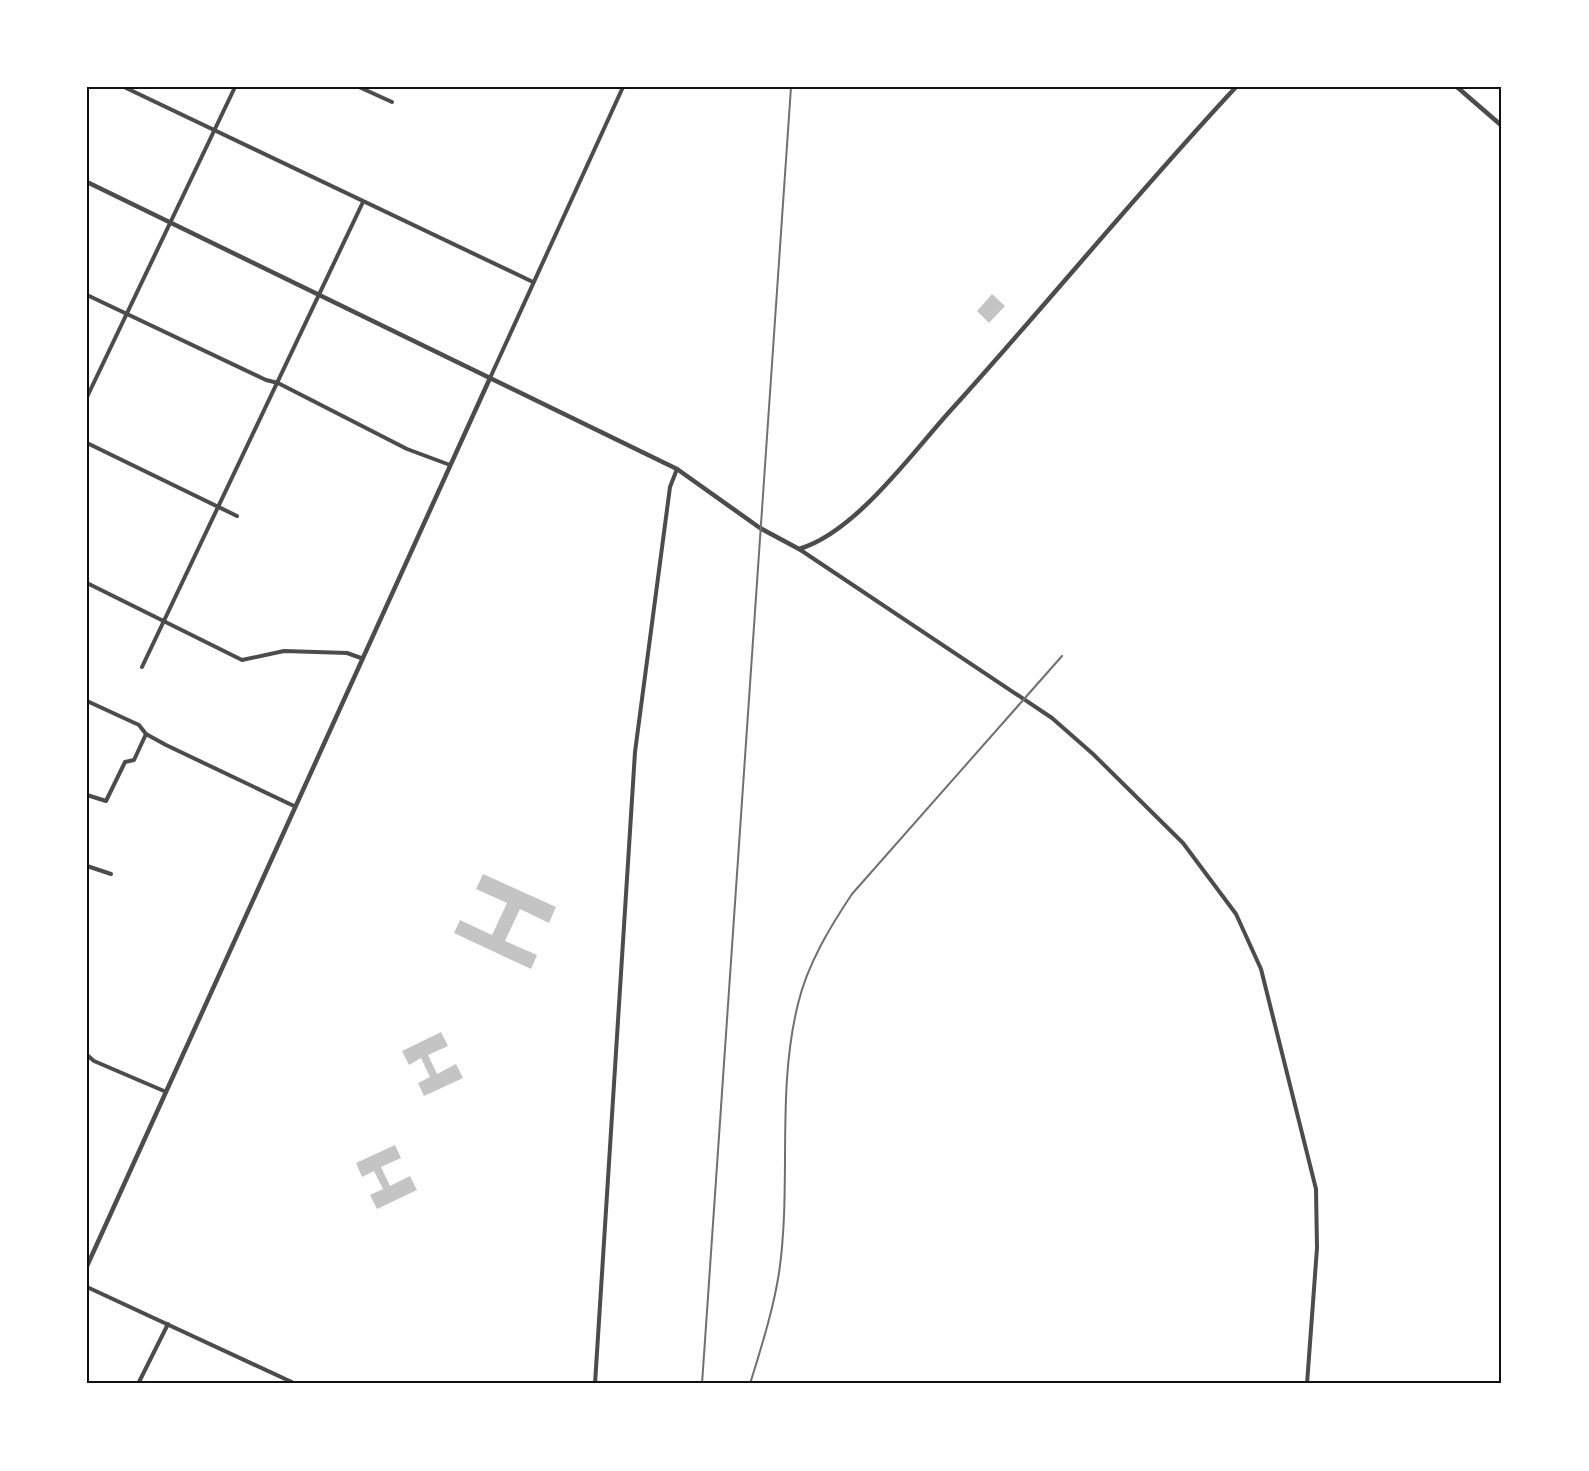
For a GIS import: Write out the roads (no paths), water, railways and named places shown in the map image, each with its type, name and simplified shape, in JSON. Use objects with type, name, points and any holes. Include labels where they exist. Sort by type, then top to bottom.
[{"type":"street","points":[[124,87],[214,132],[533,282]]},
{"type":"street","points":[[87,397],[235,87]]},
{"type":"street","points":[[359,87],[392,102]]},
{"type":"street","points":[[87,1266],[164,1091],[622,87]]},
{"type":"street","points":[[799,549],[816,544],[832,535],[875,494],[1008,347],[1160,170],[1236,87]]},
{"type":"street","points":[[1457,87],[1502,126]]},
{"type":"street","points":[[87,182],[676,469],[760,528],[799,549],[1052,718],[1101,761],[1183,843],[1236,914],[1261,969],[1316,1189],[1317,1248],[1306,1384]]},
{"type":"street","points":[[142,667],[363,202]]},
{"type":"street","points":[[87,295],[266,380],[278,383],[407,449],[423,452],[450,465]]},
{"type":"street","points":[[87,443],[237,516]]},
{"type":"street","points":[[595,1384],[636,752],[658,567],[670,487],[676,469]]},
{"type":"street","points":[[87,584],[242,660],[293,651],[347,653],[361,658]]},
{"type":"street","points":[[87,701],[139,725],[146,734],[251,788],[294,806]]},
{"type":"street","points":[[87,795],[106,801],[125,762],[134,760],[146,734]]},
{"type":"street","points":[[87,866],[111,874]]},
{"type":"street","points":[[87,1055],[94,1061],[164,1091]]},
{"type":"street","points":[[87,1287],[296,1384]]},
{"type":"street","points":[[138,1384],[168,1324]]},
{"type":"railway","points":[[702,1384],[791,87]]},
{"type":"railway","points":[[750,1384],[770,1315],[779,1273],[783,1239],[786,1104],[791,1037],[807,975],[828,933],[852,894],[1062,656]]}]
